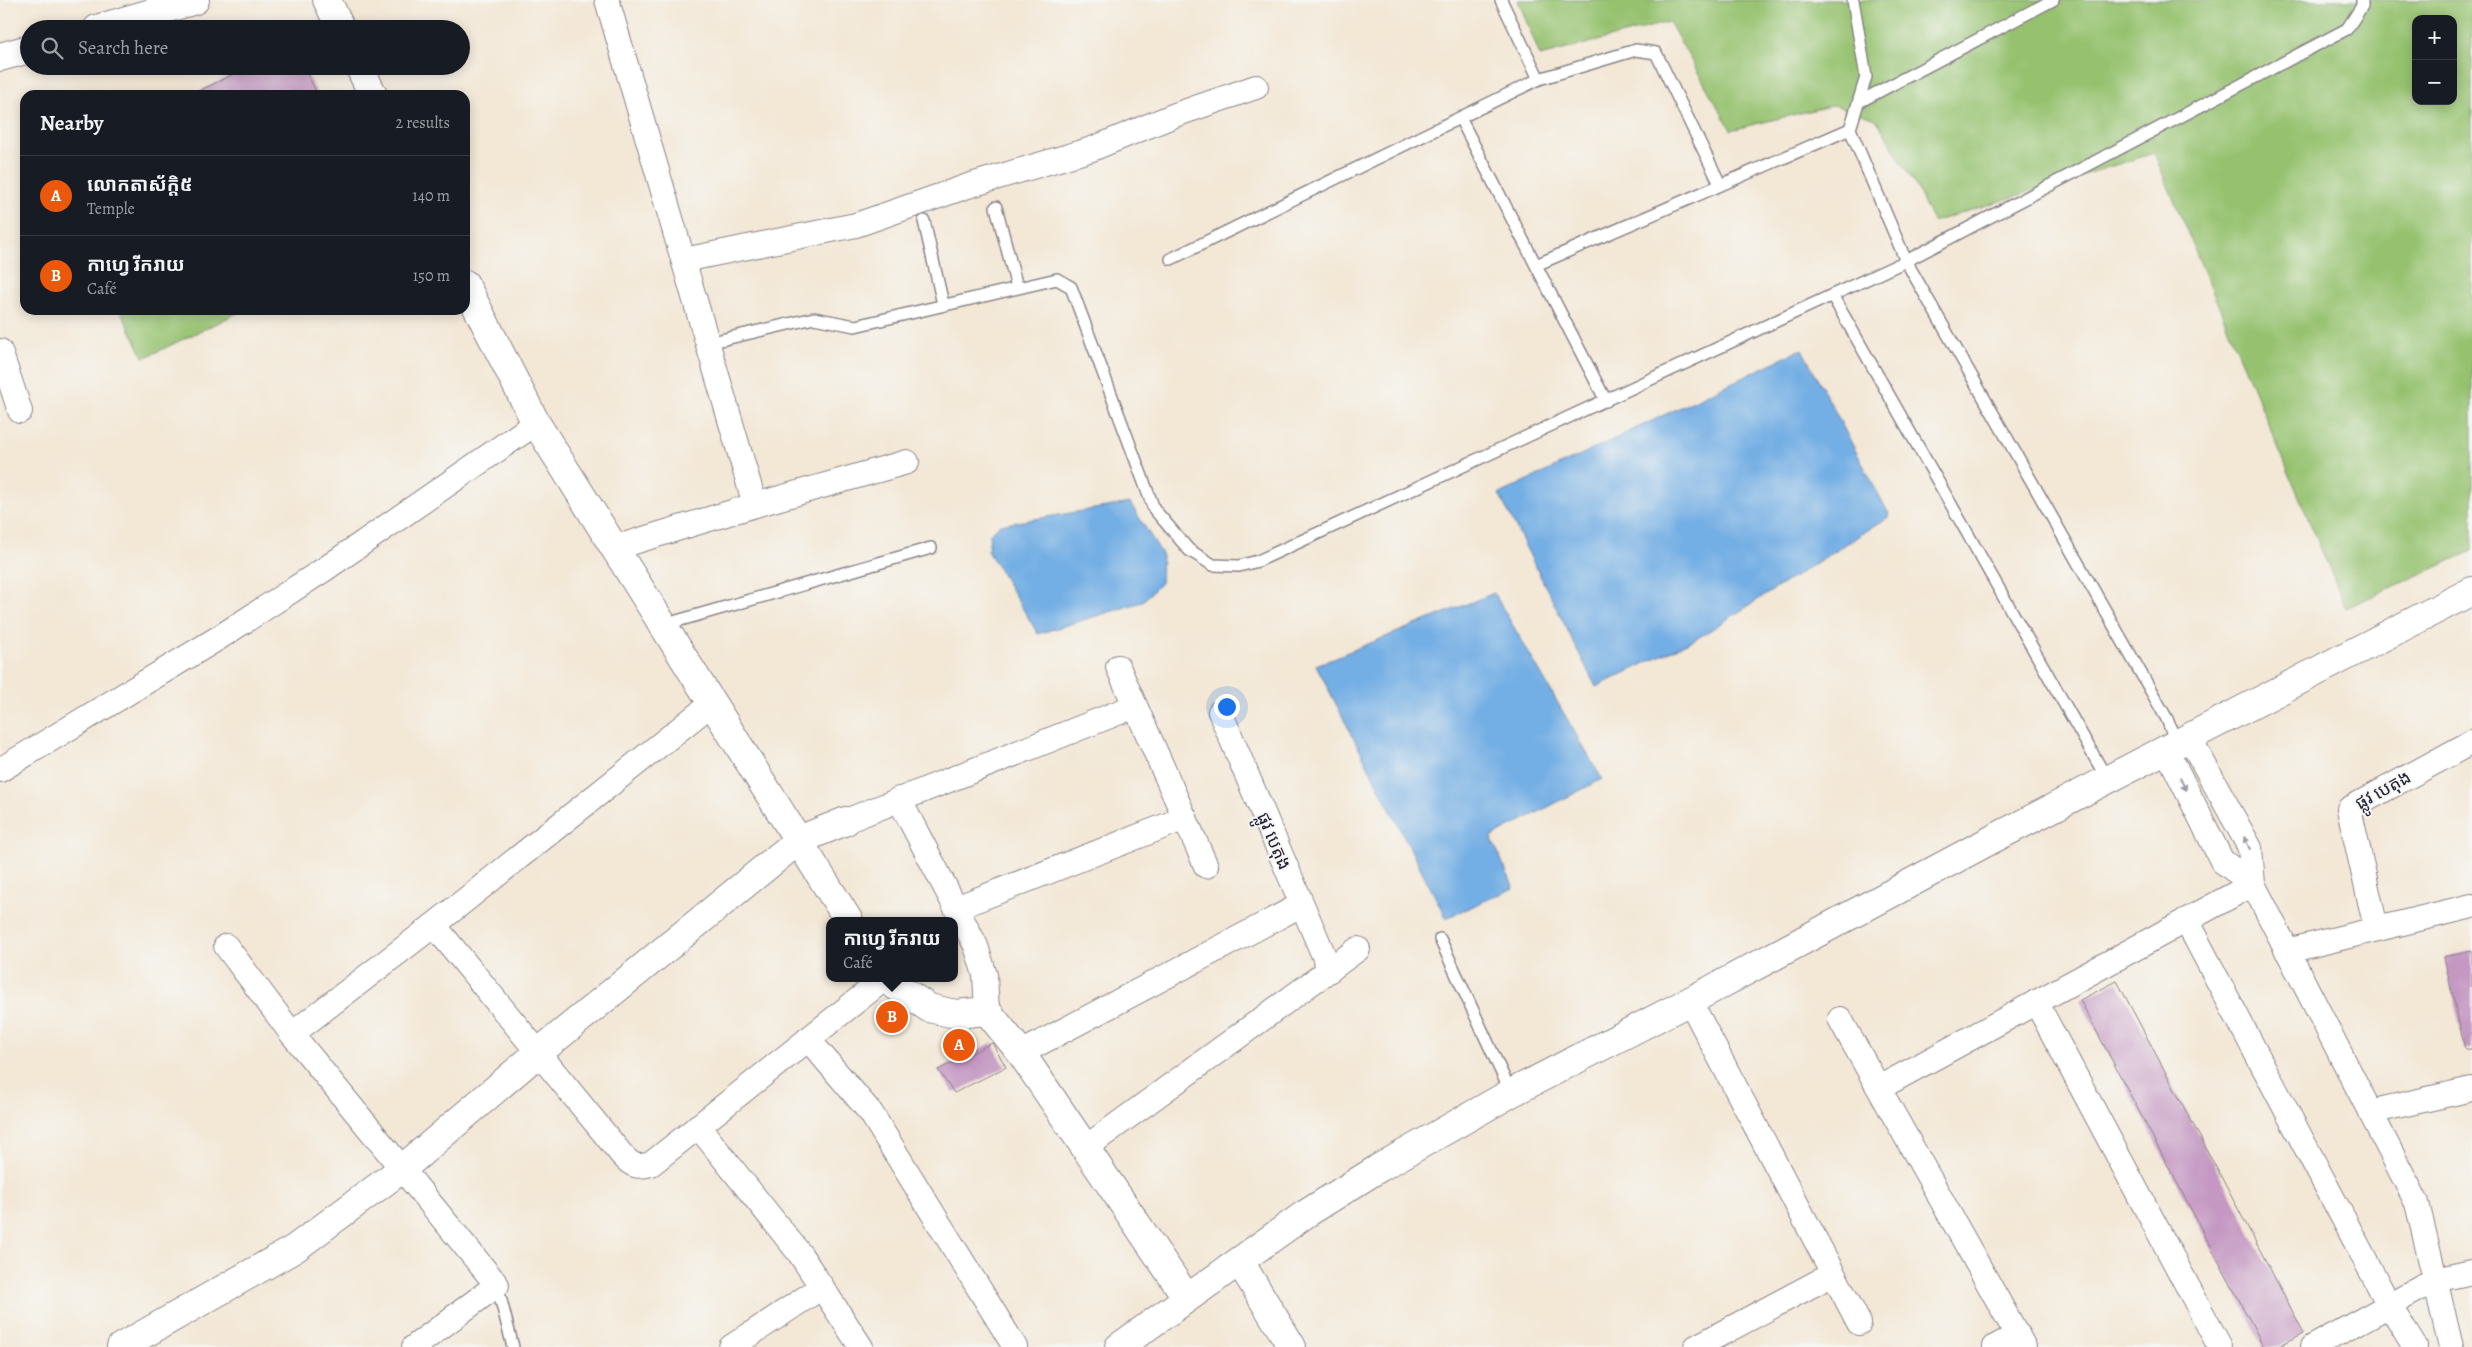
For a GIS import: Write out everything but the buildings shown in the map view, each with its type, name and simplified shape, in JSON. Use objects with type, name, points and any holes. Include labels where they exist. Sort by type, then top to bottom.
[{"type":"street","points":[[127,20],[195,0]]},
{"type":"street","points":[[327,0],[337,20]]},
{"type":"street","points":[[607,0],[755,505]]},
{"type":"street","points":[[0,57],[20,51]]},
{"type":"street","points":[[363,75],[370,90]]},
{"type":"street","points":[[684,260],[856,225],[968,186],[1092,149],[1175,115],[1256,87]]},
{"type":"street","points":[[470,294],[536,423],[847,917]]},
{"type":"street","points":[[2,360],[20,411]]},
{"type":"street","points":[[0,770],[237,626],[334,563],[536,423]]},
{"type":"street","points":[[614,548],[755,505],[907,462]]},
{"type":"street","points":[[1119,1347],[1304,1215],[1380,1168],[1511,1093],[1690,1001],[2107,779],[2472,591]]},
{"type":"street","points":[[1118,667],[1206,866]]},
{"type":"street","points":[[292,1034],[434,925],[712,704]]},
{"type":"street","points":[[121,1347],[294,1249],[402,1168],[538,1053],[799,840],[899,798],[1135,706]]},
{"type":"street","name":"ផ្លូវ បេតុង","points":[[1220,712],[1330,970]]},
{"type":"street","name":"ផ្លូវ បេតុង","points":[[2376,928],[2349,809],[2472,742]]},
{"type":"street","points":[[2177,743],[2222,861],[2253,884],[2417,1203],[2451,1347]]},
{"type":"street","points":[[899,798],[976,946],[986,975],[987,1011],[1021,1053],[1187,1298]]},
{"type":"street","points":[[956,908],[1185,818]]},
{"type":"street","points":[[1879,1088],[2253,884]]},
{"type":"street","points":[[1021,1053],[1301,905]]},
{"type":"street","points":[[2287,951],[2472,906]]},
{"type":"street","points":[[2186,920],[2389,1305],[2414,1347]]},
{"type":"street","points":[[434,925],[630,1164],[639,1167],[651,1164],[879,982]]},
{"type":"street","points":[[226,946],[292,1034],[497,1285],[414,1347]]},
{"type":"street","points":[[1085,1148],[1358,949]]},
{"type":"street","points":[[890,982],[929,1008],[955,1014],[987,1011]]},
{"type":"street","points":[[1690,1001],[1859,1322]]},
{"type":"street","points":[[2036,1002],[2220,1347]]},
{"type":"street","points":[[1840,1019],[2020,1341],[1995,1347]]},
{"type":"street","points":[[808,1039],[871,1113],[1015,1347]]},
{"type":"street","points":[[2370,1112],[2472,1089]]},
{"type":"street","points":[[698,1126],[800,1254],[862,1347]]},
{"type":"street","points":[[1240,1262],[1292,1347]]},
{"type":"street","points":[[2313,1347],[2435,1280],[2472,1272]]},
{"type":"street","points":[[1696,1347],[1833,1274]]},
{"type":"street","points":[[731,1347],[822,1287]]},
{"type":"lane","points":[[1501,0],[1539,79]]},
{"type":"lane","points":[[1853,0],[1866,77],[1850,129],[1906,261],[2167,718],[2177,743]]},
{"type":"lane","points":[[1859,102],[2053,0]]},
{"type":"lane","points":[[708,344],[814,318],[855,326],[1057,279],[1071,287],[1154,509],[1189,550],[1213,565],[1239,566],[1258,561],[1906,261],[2348,29],[2362,6],[2362,0]]},
{"type":"lane","points":[[1171,259],[1539,79],[1636,50],[1656,53],[1720,184]]},
{"type":"lane","points":[[1460,118],[1606,401]]},
{"type":"lane","points":[[1536,265],[1850,129]]},
{"type":"lane","points":[[996,207],[1017,287]]},
{"type":"lane","points":[[924,221],[943,304]]},
{"type":"lane","points":[[1832,295],[2107,779]]},
{"type":"lane","points":[[663,625],[931,548]]},
{"type":"lane","points":[[1440,939],[1511,1093]]},
{"type":"lane","points":[[497,1285],[513,1347]]},
{"type":"green space","points":[[1518,0],[2472,0],[2472,551],[2346,608],[2154,153],[1933,222],[1917,188],[1876,119],[1834,105],[1731,130],[1669,22],[1540,56]]},
{"type":"green space","points":[[122,315],[234,315],[144,358]]},
{"type":"water","points":[[1802,349],[1890,516],[1701,636],[1596,687],[1499,494]]},
{"type":"water","points":[[1130,503],[1162,554],[1161,583],[1142,602],[1038,634],[988,551],[990,534],[999,525]]},
{"type":"water","points":[[1494,593],[1602,779],[1491,837],[1514,888],[1446,918],[1316,665]]},
{"type":"place","name":"កាហ្វេ រីករាយ","points":[[892,1017]]},
{"type":"place","name":"លោកតាស័ក្តិ៥","points":[[959,1045]]}]
